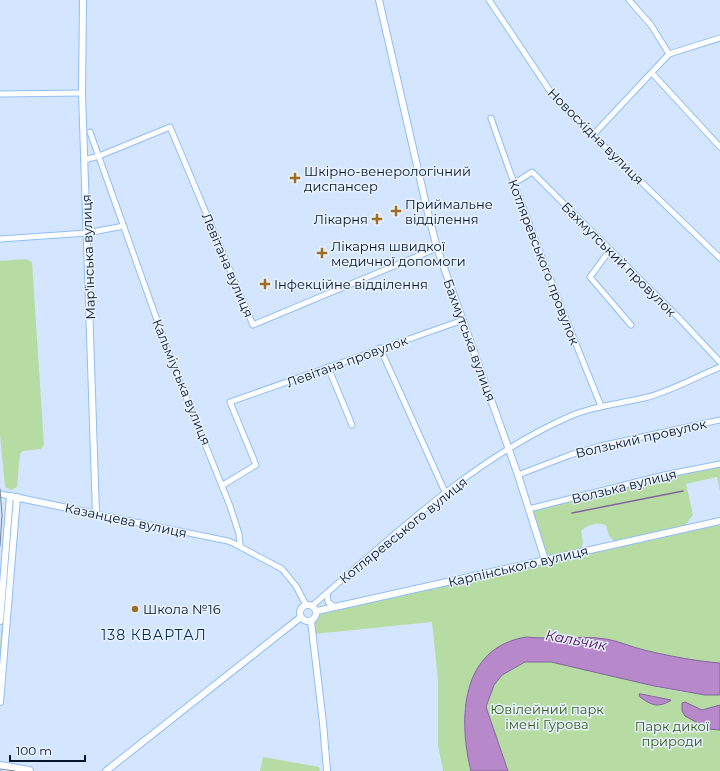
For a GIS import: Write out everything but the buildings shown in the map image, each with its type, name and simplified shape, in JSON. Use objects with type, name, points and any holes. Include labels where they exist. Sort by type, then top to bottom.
[{"type":"main road","points":[[0,766],[29,771]]},
{"type":"street","name":"Мар'їнська вулиця","points":[[83,0],[82,93],[96,514]]},
{"type":"street","name":"Бахмутська вулиця","points":[[379,0],[437,248],[518,475],[544,560]]},
{"type":"street","name":"Новосхідна вулиця","points":[[489,0],[552,94],[720,258]]},
{"type":"street","points":[[629,0],[651,25],[669,54]]},
{"type":"street","points":[[593,135],[669,54],[720,38]]},
{"type":"street","points":[[652,73],[720,147]]},
{"type":"street","points":[[0,94],[82,93]]},
{"type":"street","name":"Котляревського провулок","points":[[491,118],[513,184],[601,406]]},
{"type":"street","name":"Левітана вулиця","points":[[84,160],[99,156],[170,127],[253,325],[437,248]]},
{"type":"street","name":"Кальміуська вулиця","points":[[90,132],[172,362],[223,485],[239,534],[240,546]]},
{"type":"street","name":"Бахмутський провулок","points":[[513,184],[532,172],[678,317],[720,362]]},
{"type":"street","points":[[0,239],[87,233],[124,226]]},
{"type":"street","points":[[610,250],[590,277],[631,325]]},
{"type":"street","name":"Левітана провулок","points":[[223,485],[256,465],[230,402],[463,320]]},
{"type":"street","points":[[380,348],[445,492]]},
{"type":"street","points":[[328,367],[352,425]]},
{"type":"street","name":"Котляревського вулиця","points":[[309,605],[327,593],[445,492],[508,449],[574,414],[601,406],[660,393],[720,367]]},
{"type":"street","name":"Волзький провулок","points":[[518,475],[570,454],[720,420]]},
{"type":"street","name":"Волзька вулиця","points":[[529,509],[664,475],[720,464]]},
{"type":"street","points":[[0,494],[14,496]]},
{"type":"street","points":[[0,621],[14,496]]},
{"type":"street","points":[[0,702],[14,496]]},
{"type":"street","name":"Казанцева вулиця","points":[[14,496],[228,541],[240,546]]},
{"type":"street","name":"Карпінського вулиця","points":[[316,611],[720,521]]},
{"type":"street","points":[[240,546],[282,569],[309,605],[316,611],[316,618],[311,621],[305,621],[301,617],[301,609],[309,605]]},
{"type":"street","name":"Котляревського вулиця","points":[[327,593],[328,602],[335,607]]},
{"type":"street","points":[[108,770],[301,617]]},
{"type":"street","points":[[311,621],[327,771]]},
{"type":"green space","points":[[26,259],[32,262],[44,445],[41,449],[23,451],[20,454],[17,487],[11,490],[5,487],[0,435],[0,261]]},
{"type":"green space","points":[[720,464],[720,491],[717,477],[686,484],[693,515],[684,527],[615,542],[609,536],[606,525],[593,524],[581,531],[583,542],[581,550],[547,558],[532,508]]},
{"type":"green space","points":[[11,513],[14,514],[0,676],[0,648]]},
{"type":"green space","points":[[720,523],[720,663],[645,651],[612,640],[600,638],[526,638],[510,641],[504,644],[483,662],[474,675],[468,690],[464,722],[465,739],[471,771],[443,771],[438,745],[438,680],[432,622],[314,634],[313,624],[318,619],[320,613]]},
{"type":"green space","name":"Ювілейний парк імені Гурова","points":[[525,662],[553,662],[657,687],[699,694],[720,695],[720,771],[508,771],[486,708],[494,685],[502,675]]},
{"type":"green space","points":[[263,757],[319,767],[320,771],[260,771]]},
{"type":"water","name":"Кальчик","points":[[526,637],[586,637],[606,639],[639,649],[692,660],[720,663],[720,695],[705,695],[654,686],[551,662],[525,662],[502,675],[494,685],[486,707],[508,771],[471,771],[467,751],[465,709],[469,689],[476,671],[488,655],[504,644]]},
{"type":"water","points":[[639,694],[671,700],[654,705],[644,700]]},
{"type":"water","points":[[685,702],[702,710],[720,705],[720,730],[709,729],[685,716],[682,711],[682,703]]},
{"type":"waterway","points":[[572,513],[683,491]]},
{"type":"tram line","points":[[0,489],[2,515],[0,546]]},
{"type":"tram line","points":[[0,769],[15,771]]},
{"type":"place","name":"Шкірно-венерологічний диспансер","points":[[295,178]]},
{"type":"place","name":"Приймальне відділення","points":[[396,211]]},
{"type":"place","name":"Лікарня","points":[[377,219]]},
{"type":"place","name":"Лікарня швидкої медичної допомоги","points":[[322,253]]},
{"type":"place","name":"Інфекційне відділення","points":[[265,284]]},
{"type":"place","name":"Школа №16","points":[[135,609]]},
{"type":"district","name":"138 КВАРТАЛ","points":[[154,635]]},
{"type":"park label","name":"Парк дикої природи","points":[[672,734]]}]
